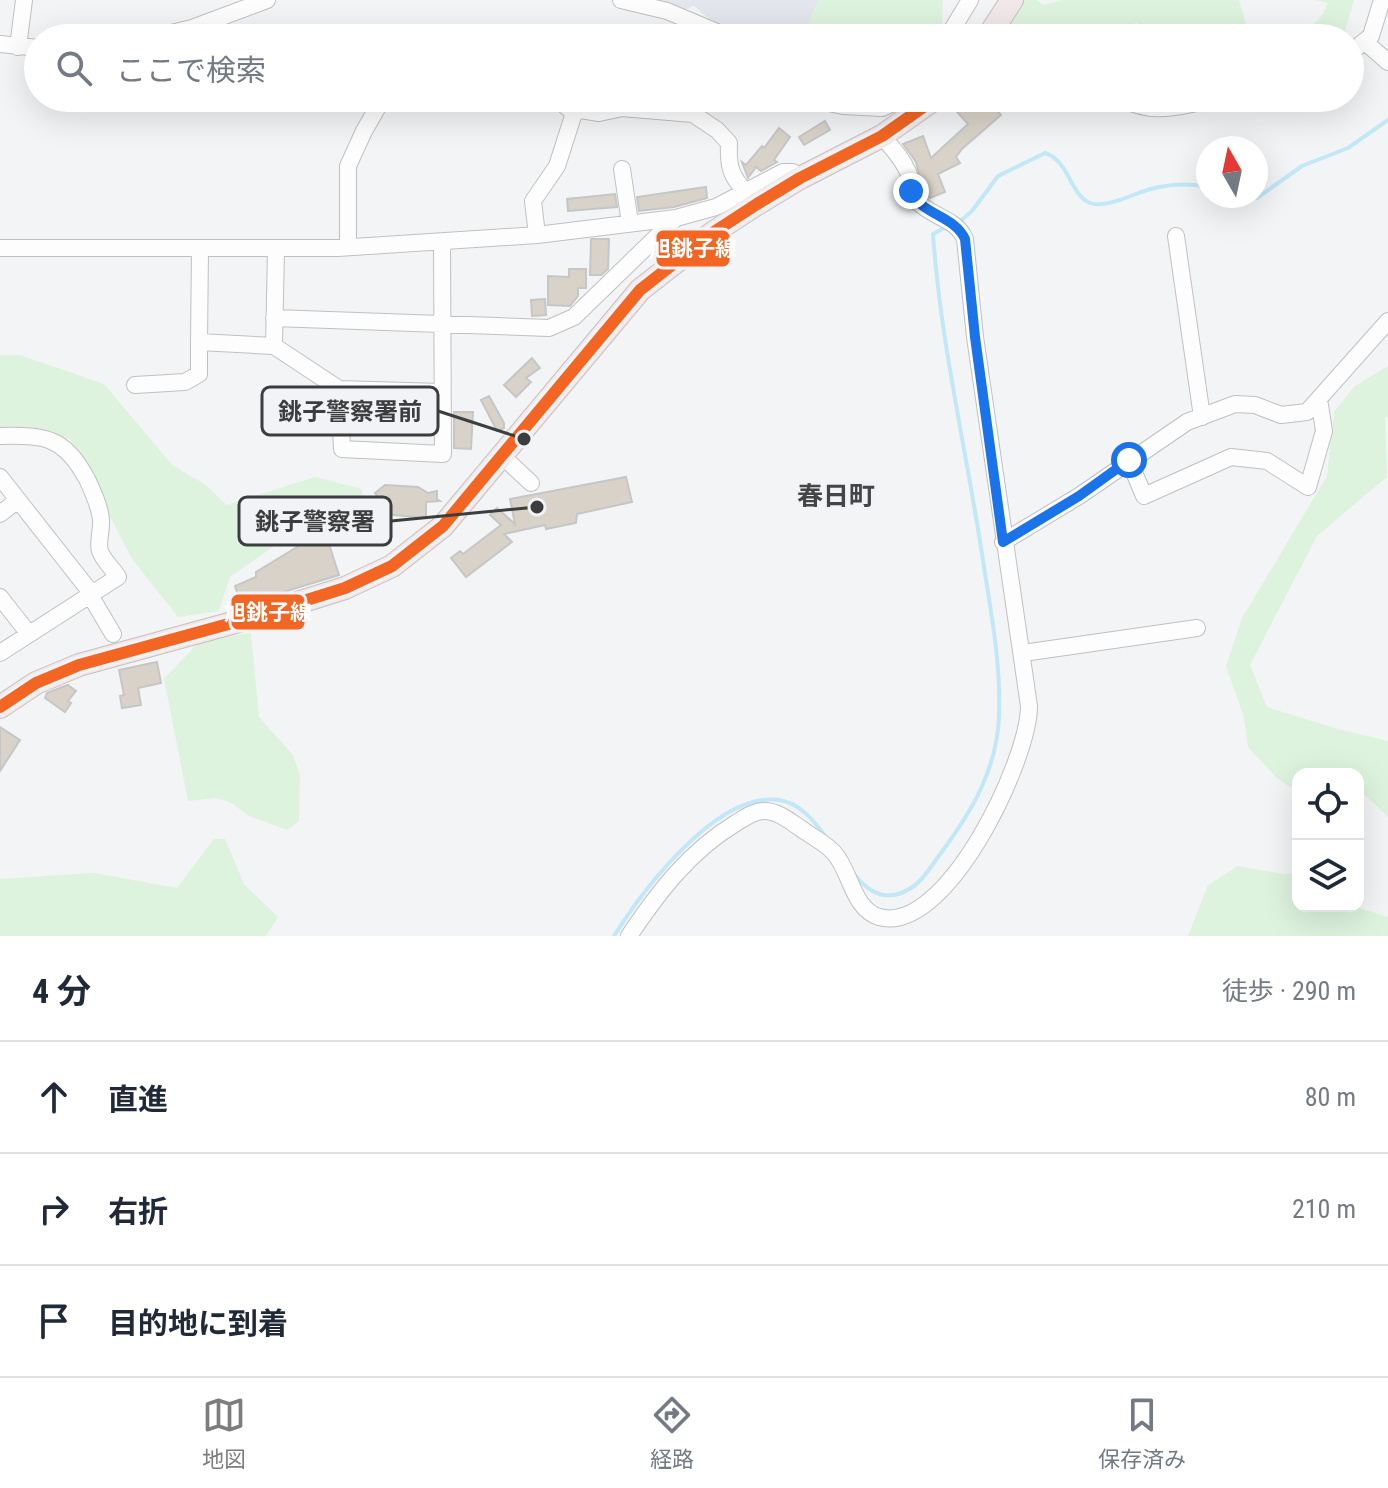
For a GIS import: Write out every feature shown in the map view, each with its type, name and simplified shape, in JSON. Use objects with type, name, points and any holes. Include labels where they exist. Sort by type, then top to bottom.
[{"type":"highway","points":[[996,24],[1012,0]]},
{"type":"highway","points":[[0,707],[36,683],[79,665],[243,620],[331,592],[392,566],[443,526],[640,290],[714,232],[800,178],[882,136],[916,112]]},
{"type":"street","points":[[18,47],[24,0]]},
{"type":"street","points":[[202,24],[265,0]]},
{"type":"street","points":[[621,0],[667,11],[698,24]]},
{"type":"street","points":[[955,24],[970,0]]},
{"type":"street","points":[[1382,0],[1371,36],[1365,42],[1388,62]]},
{"type":"street","points":[[0,44],[24,47]]},
{"type":"street","points":[[348,247],[348,166],[376,112]]},
{"type":"street","points":[[537,235],[533,201],[557,166],[578,112]]},
{"type":"street","points":[[669,112],[693,114],[717,130],[729,143],[728,167],[736,183],[746,192]]},
{"type":"street","points":[[629,936],[685,861],[712,838],[759,811],[775,812],[835,854],[859,901],[872,915],[895,919],[924,906],[939,894],[996,810],[1011,779],[1029,719],[1023,653],[1008,553],[1003,542],[975,337],[965,239],[951,222],[924,208],[915,199],[910,175],[901,158],[882,136]]},
{"type":"street","points":[[622,169],[630,223]]},
{"type":"street","points":[[0,248],[276,249],[442,243],[537,235],[676,218],[716,207],[783,172],[793,172],[800,178]]},
{"type":"street","points":[[274,318],[549,328],[574,317],[676,218]]},
{"type":"street","points":[[1176,236],[1202,417]]},
{"type":"street","points":[[339,389],[342,449],[443,454],[442,243]]},
{"type":"street","points":[[135,385],[185,382],[199,374],[200,248]]},
{"type":"street","points":[[274,346],[276,249]]},
{"type":"street","points":[[1003,542],[1079,496],[1187,422],[1235,404],[1255,405],[1281,415],[1307,412],[1388,321]]},
{"type":"street","points":[[199,342],[274,346],[339,389],[441,392]]},
{"type":"street","points":[[1129,460],[1144,496],[1231,457],[1267,461],[1308,487],[1324,431],[1319,399]]},
{"type":"street","points":[[0,436],[28,435],[64,447],[92,490],[101,518],[99,550],[118,577],[0,653]]},
{"type":"street","points":[[500,454],[531,483]]},
{"type":"street","points":[[0,477],[91,595],[113,634]]},
{"type":"street","points":[[0,514],[18,500]]},
{"type":"street","points":[[0,597],[29,634]]},
{"type":"street","points":[[1023,653],[1197,628]]},
{"type":"shaded area","points":[[644,0],[819,0],[808,24],[716,24],[694,6],[684,10]]},
{"type":"green space","points":[[819,0],[943,0],[942,24],[808,24]]},
{"type":"green space","points":[[1021,0],[1037,0],[1043,5],[1063,0],[1239,0],[1246,24],[1138,23],[1003,24]]},
{"type":"green space","points":[[1316,0],[1354,0],[1347,24],[1313,24],[1328,3]]},
{"type":"green space","points":[[0,355],[20,355],[104,384],[172,465],[206,485],[226,505],[315,477],[362,489],[365,521],[300,528],[230,577],[219,611],[178,617],[132,559],[70,439],[0,428]]},
{"type":"green space","points":[[1388,366],[1388,417],[1385,418],[1387,477],[1317,536],[1250,665],[1267,707],[1388,741],[1388,817],[1364,795],[1364,768],[1292,768],[1292,787],[1277,778],[1248,747],[1244,717],[1226,666],[1242,618],[1327,476],[1334,412],[1355,386]]},
{"type":"green space","points":[[251,633],[259,717],[293,755],[300,775],[299,821],[287,830],[249,816],[230,802],[215,798],[188,801],[164,679],[201,640]]},
{"type":"green space","points":[[214,839],[225,839],[244,884],[278,917],[266,936],[0,936],[0,879],[94,873],[177,888]]},
{"type":"green space","points":[[1238,866],[1292,873],[1292,912],[1364,912],[1364,909],[1388,917],[1388,936],[1188,936],[1208,885]]},
{"type":"building","points":[[957,112],[998,112],[1001,115],[962,149],[956,157],[960,163],[938,174],[945,192],[930,198],[923,190],[916,162],[903,144],[923,136],[931,158],[968,124]]},
{"type":"building","points":[[825,121],[830,130],[804,145],[799,137]]},
{"type":"building","points":[[779,128],[790,137],[774,160],[777,162],[761,171],[756,167],[748,178],[742,162],[746,165]]},
{"type":"building","points":[[706,187],[707,198],[674,207],[639,211],[637,197]]},
{"type":"building","points":[[615,194],[617,207],[568,211],[567,199]]},
{"type":"building","points":[[591,239],[609,239],[608,269],[601,275],[590,275]]},
{"type":"building","points":[[569,269],[586,269],[586,288],[578,288],[578,296],[570,306],[548,305],[548,276],[569,277]]},
{"type":"building","points":[[545,299],[546,315],[532,316],[531,300]]},
{"type":"building","points":[[532,358],[540,368],[526,378],[531,382],[516,397],[504,385]]},
{"type":"building","points":[[489,396],[504,423],[504,428],[497,431],[481,400]]},
{"type":"building","points":[[454,412],[473,412],[471,449],[454,448]]},
{"type":"building","points":[[626,477],[632,502],[577,514],[576,523],[546,529],[545,525],[504,534],[512,542],[466,577],[451,558],[460,551],[463,554],[501,525],[490,515],[497,508],[515,524],[510,499]]},
{"type":"building","points":[[385,485],[418,487],[428,493],[437,491],[440,501],[426,502],[426,518],[383,514],[384,506],[375,493]]},
{"type":"building","points":[[326,535],[339,575],[241,605],[235,586],[256,577],[256,572],[312,538]]},
{"type":"building","points":[[157,662],[161,683],[138,688],[141,705],[122,708],[120,696],[124,695],[119,670]]},
{"type":"building","points":[[68,685],[76,691],[68,701],[71,703],[65,712],[45,698],[47,693]]},
{"type":"building","points":[[0,727],[20,740],[0,771]]},
{"type":"waterway","points":[[1268,190],[1302,166],[1348,148],[1388,120]]},
{"type":"waterway","points":[[958,223],[972,211],[998,176],[1045,153],[1059,163],[1078,193],[1090,203],[1112,202],[1165,186],[1196,186]]},
{"type":"waterway","points":[[853,873],[867,887],[881,894],[897,894],[918,883],[972,806],[988,773],[997,737],[999,682],[993,628],[937,277],[933,234],[946,227]]},
{"type":"waterway","points":[[614,936],[643,894],[684,847],[731,811],[755,801],[787,802],[806,814],[826,837]]},
{"type":"transit line","name":"旭銚子線","points":[[0,707],[36,683],[79,665],[345,588],[392,566],[443,526],[640,290],[714,232],[757,204],[882,136],[916,112]]},
{"type":"place","name":"銚子警察署前","points":[[524,439]]},
{"type":"place","name":"銚子警察署","points":[[537,507]]},
{"type":"district","name":"春日町","points":[[836,496]]},
{"type":"route","points":[[911,191],[924,208],[951,222],[965,239],[1003,542],[1079,496],[1129,460]]}]
